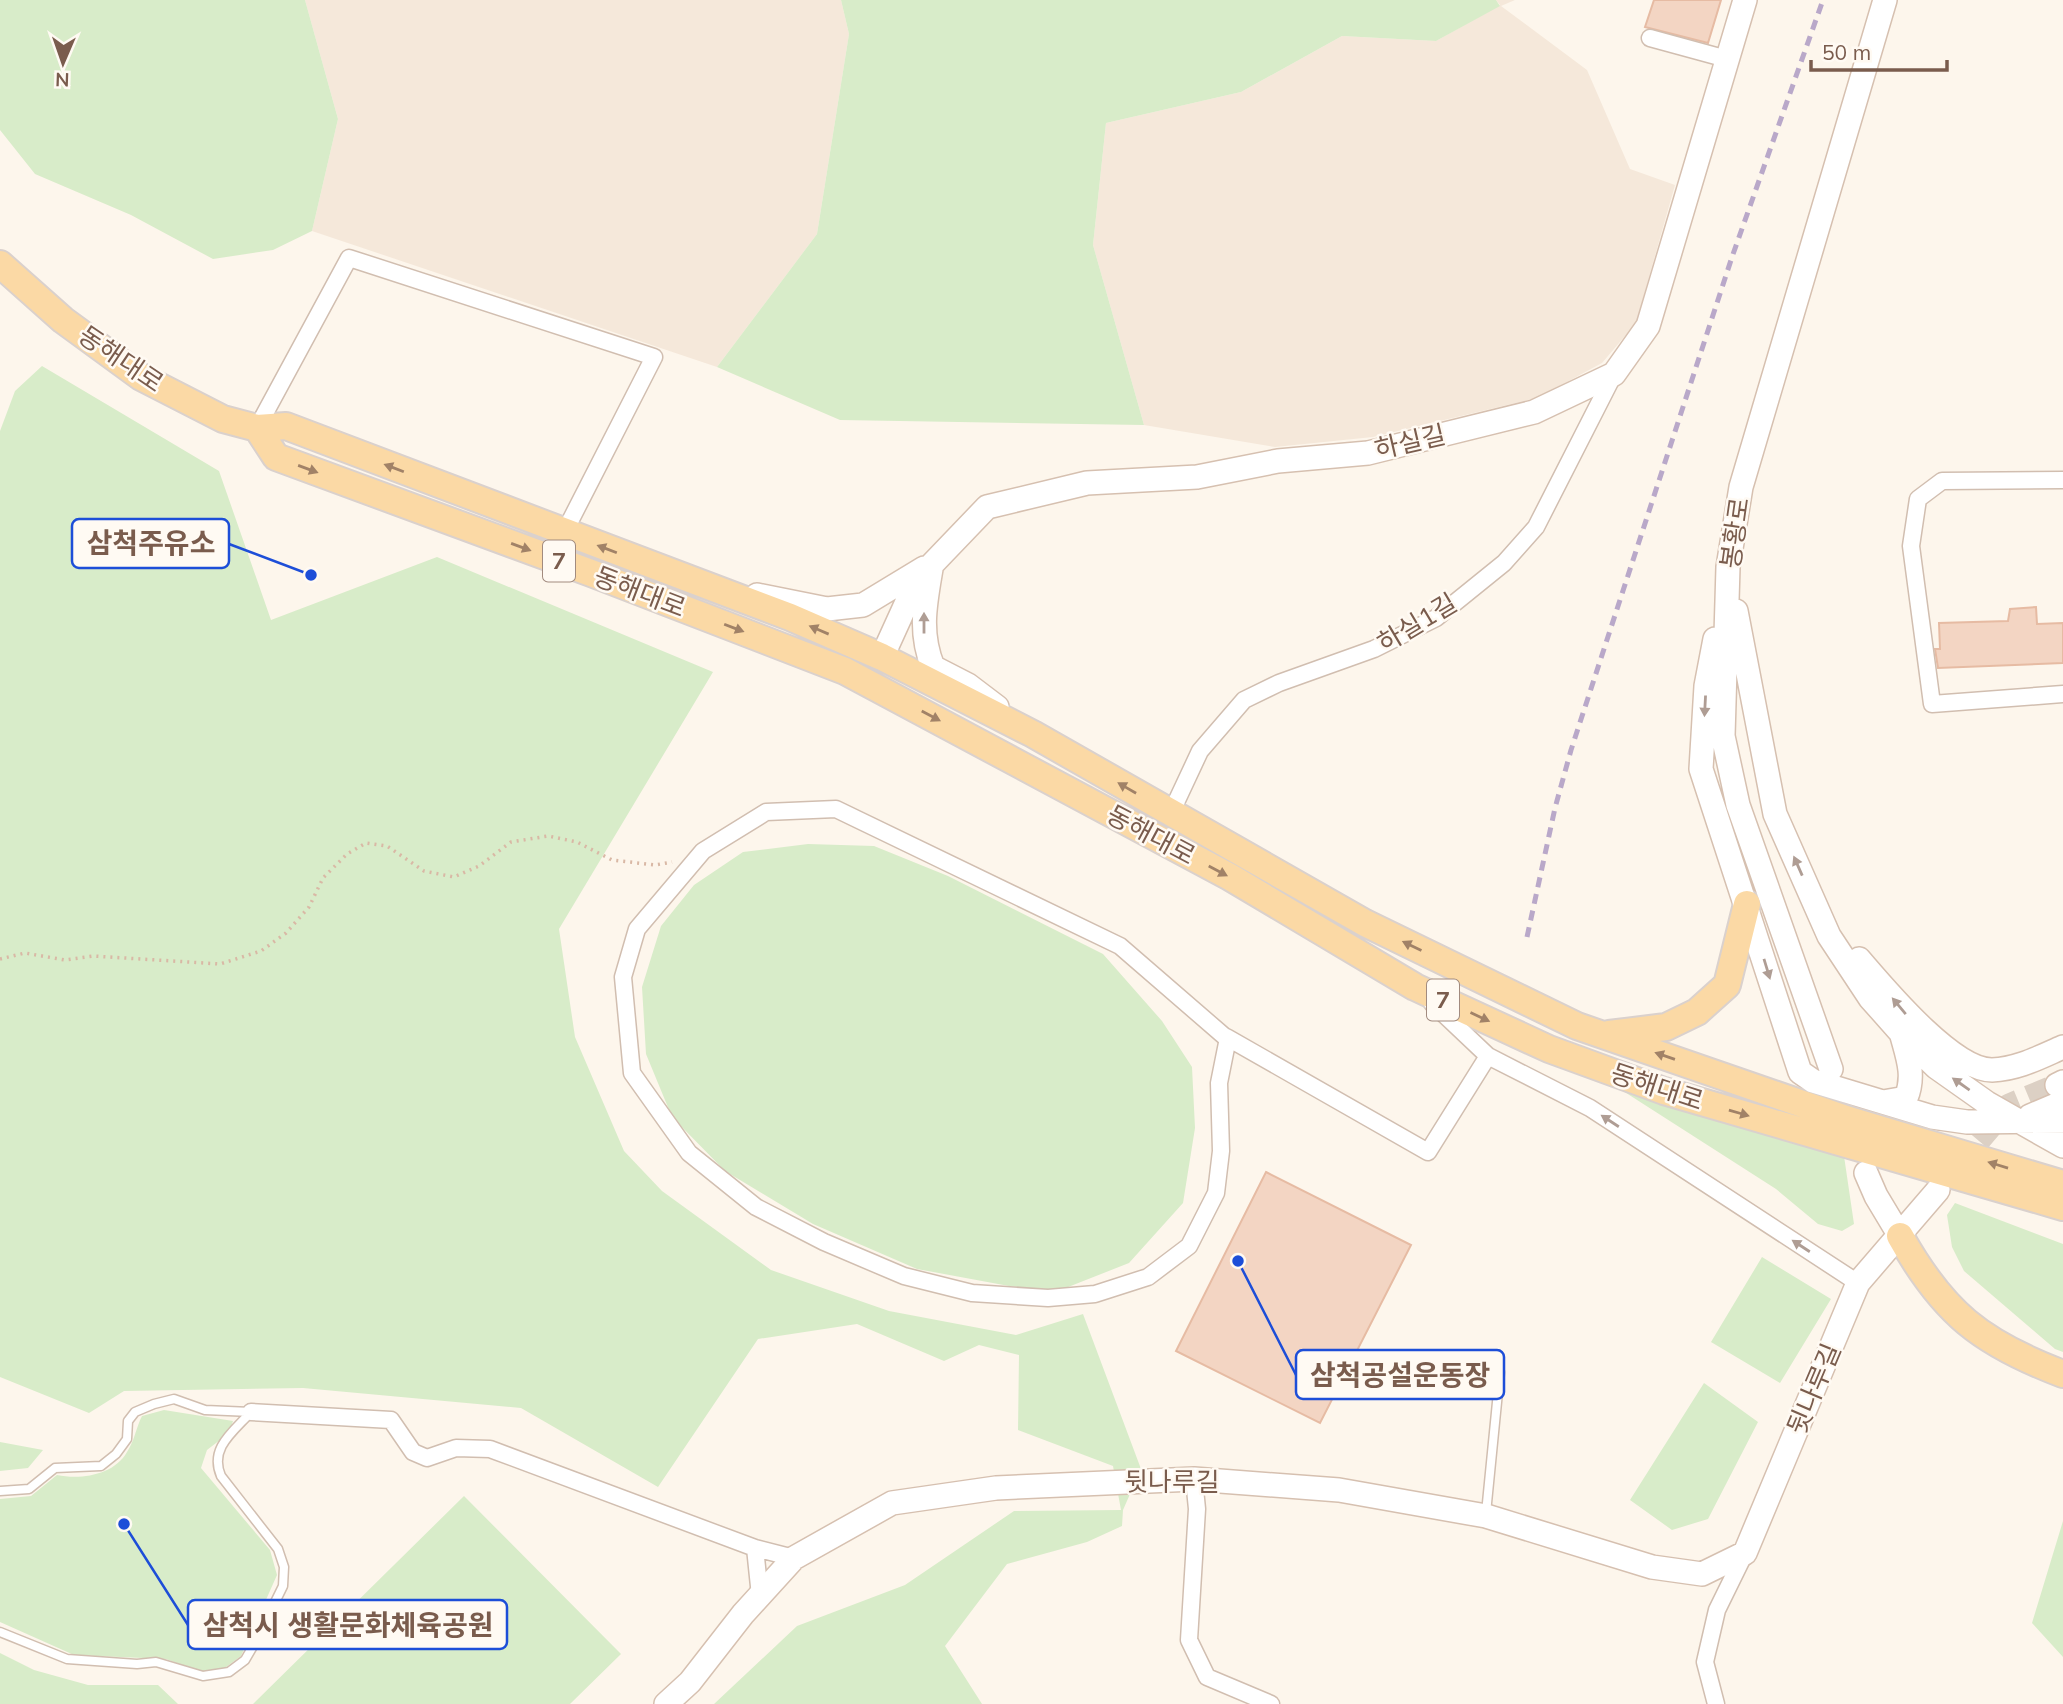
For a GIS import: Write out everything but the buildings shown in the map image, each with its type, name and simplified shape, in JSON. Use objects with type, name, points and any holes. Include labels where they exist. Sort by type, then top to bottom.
[{"type":"main road","name":"동해대로","points":[[0,264],[63,320],[141,377],[223,419],[257,428],[286,426],[790,617],[882,657],[1033,734],[1365,923],[1577,1026],[1849,1120],[2060,1201]]},
{"type":"main road","name":"동해대로","points":[[257,428],[276,457],[591,573],[871,684],[1230,877],[1415,986],[1549,1049],[1664,1091],[2060,1201]]},
{"type":"main road","points":[[871,684],[882,657]]},
{"type":"main road","points":[[1601,1035],[1666,1027],[1697,1012],[1727,985],[1747,904]]},
{"type":"main road","points":[[1900,1237],[1947,1293],[1985,1327],[2022,1351],[2063,1368]]},
{"type":"main road","points":[[1900,1237],[1923,1278],[1944,1303],[1974,1329],[2005,1349],[2063,1374]]},
{"type":"street","name":"하실길","points":[[882,657],[917,580],[987,507],[1087,483],[1197,477],[1278,461],[1368,453],[1534,412],[1614,374],[1648,326],[1745,0]]},
{"type":"street","name":"봉황로","points":[[1831,1069],[1728,769],[1723,736],[1728,567],[1741,487],[1885,0]]},
{"type":"street","points":[[1650,38],[1727,59]]},
{"type":"street","points":[[257,428],[349,258],[654,358],[564,533]]},
{"type":"street","name":"하실1길","points":[[1171,813],[1200,751],[1244,700],[1279,683],[1374,649],[1436,618],[1504,563],[1536,527],[1614,374]]},
{"type":"street","points":[[2063,480],[1942,481],[1918,499],[1911,546],[1932,704],[2063,694]]},
{"type":"street","points":[[657,568],[704,575],[761,597],[827,609],[863,605],[932,562]]},
{"type":"street","points":[[932,562],[923,612],[924,643],[933,667],[968,685],[1033,734]]},
{"type":"street","points":[[1728,567],[1706,686],[1701,769],[1800,1072],[1813,1082],[1943,1119],[2063,1121]]},
{"type":"street","points":[[1728,567],[1775,814],[1829,936],[1870,998],[1936,1067],[2018,1121],[2063,1146]]},
{"type":"street","points":[[1228,1038],[1219,1083],[1221,1151],[1216,1193],[1189,1246],[1148,1277],[1095,1294],[1048,1298],[972,1293],[904,1276],[824,1242],[756,1206],[689,1153],[632,1073],[623,977],[637,929],[704,851],[766,812],[836,808],[1120,946],[1228,1038],[1428,1152],[1488,1055]]},
{"type":"street","points":[[1817,910],[1913,1022],[1974,1066],[1990,1070],[2021,1066],[2063,1047]]},
{"type":"street","points":[[1415,986],[1488,1055],[1590,1108],[1858,1283]]},
{"type":"street","points":[[1883,1102],[1906,1098],[1911,1087],[1911,1068],[1902,1034]]},
{"type":"street","points":[[2018,1121],[2061,1090]]},
{"type":"street","points":[[1866,1173],[1875,1196],[1900,1237]]},
{"type":"street","name":"뒷나루길","points":[[1715,1703],[1705,1662],[1717,1610],[1745,1553],[1858,1283],[1938,1190]]},
{"type":"street","points":[[251,1412],[391,1420],[413,1452],[427,1458],[457,1448],[490,1449],[755,1548],[794,1558]]},
{"type":"street","points":[[1194,1479],[1197,1509],[1189,1640],[1207,1677],[1271,1704]]},
{"type":"street","name":"뒷나루길","points":[[666,1704],[690,1682],[794,1558],[892,1503],[996,1488],[1194,1479],[1339,1490],[1486,1516],[1652,1567],[1702,1574],[1745,1553]]},
{"type":"street","points":[[755,1548],[760,1596]]},
{"type":"lane","points":[[1486,1516],[1500,1372]]},
{"type":"lane","points":[[0,1491],[29,1489],[55,1468],[101,1466],[116,1454],[127,1439],[128,1421],[135,1412],[154,1404],[174,1399],[205,1410],[251,1412]]},
{"type":"lane","points":[[0,1632],[67,1659],[137,1664],[156,1662],[203,1676],[229,1672],[245,1660],[283,1586],[284,1567],[278,1549],[221,1476],[215,1464],[216,1454],[251,1412]]},
{"type":"path","points":[[0,959],[25,953],[65,960],[93,956],[220,964],[261,951],[286,933],[309,907],[323,878],[347,854],[366,843],[387,846],[424,871],[454,877],[479,866],[511,842],[548,836],[577,842],[612,860],[655,865],[697,859]]},
{"type":"shaded area","points":[[305,0],[841,0],[849,34],[817,234],[717,367],[312,231],[338,119]]},
{"type":"shaded area","points":[[1496,0],[1515,0],[1501,6],[1587,70],[1630,169],[1675,185],[1636,323],[1602,363],[1537,398],[1373,437],[1275,447],[1144,425],[1093,245],[1106,123],[1241,92],[1342,36],[1436,41],[1500,5]]},
{"type":"green space","points":[[0,0],[305,0],[338,119],[312,231],[273,250],[213,259],[131,215],[35,174],[0,130]]},
{"type":"green space","points":[[841,0],[1496,0],[1500,6],[1436,41],[1342,36],[1241,92],[1106,123],[1093,245],[1144,425],[840,420],[717,367],[817,234],[849,34]]},
{"type":"green space","points":[[42,366],[219,471],[271,620],[437,557],[713,672],[559,929],[575,1037],[624,1151],[662,1191],[771,1270],[889,1311],[1016,1335],[1083,1314],[1141,1469],[1123,1510],[1122,1526],[1087,1542],[1007,1564],[945,1646],[982,1704],[714,1704],[797,1626],[905,1585],[1014,1511],[1121,1510],[1113,1466],[1018,1430],[1019,1355],[979,1345],[944,1361],[857,1324],[758,1339],[658,1487],[521,1408],[303,1388],[124,1391],[89,1413],[0,1377],[0,431],[15,391]]},
{"type":"green space","points":[[808,844],[874,846],[948,876],[1103,954],[1162,1021],[1192,1067],[1195,1128],[1183,1203],[1129,1263],[1058,1291],[1009,1286],[917,1269],[813,1224],[725,1171],[672,1117],[646,1054],[642,987],[661,926],[694,885],[743,852]]},
{"type":"green space","points":[[1609,1082],[1844,1156],[1854,1224],[1842,1231],[1818,1224],[1776,1189]]},
{"type":"green space","points":[[1955,1203],[2063,1244],[2063,1352],[2055,1349],[1964,1271],[1952,1247],[1947,1215]]},
{"type":"green space","points":[[1762,1257],[1831,1299],[1780,1383],[1711,1342]]},
{"type":"green space","points":[[1704,1383],[1758,1422],[1708,1519],[1672,1530],[1630,1500]]},
{"type":"green space","points":[[164,1410],[233,1421],[229,1433],[207,1450],[201,1468],[270,1550],[277,1575],[241,1656],[222,1670],[202,1672],[166,1659],[74,1655],[0,1622],[0,1499],[31,1496],[57,1475],[76,1477],[105,1471],[121,1460],[127,1452],[142,1416]]},
{"type":"green space","points":[[0,1442],[43,1450],[28,1468],[0,1471]]},
{"type":"green space","points":[[464,1496],[621,1654],[570,1704],[253,1704]]},
{"type":"green space","points":[[2063,1521],[2063,1657],[2032,1623]]},
{"type":"green space","points":[[0,1653],[34,1670],[88,1685],[158,1685],[178,1704],[0,1704]]},
{"type":"tunnel","points":[[1957,1167],[2009,1105],[2057,1085]]},
{"type":"railway","points":[[1527,937],[1555,808],[1571,750],[1732,257],[1823,0]]},
{"type":"place","name":"삼척주유소","points":[[311,575]]},
{"type":"place","name":"삼척공설운동장","points":[[1238,1261]]},
{"type":"place","name":"삼척시 생활문화체육공원","points":[[124,1524]]}]
